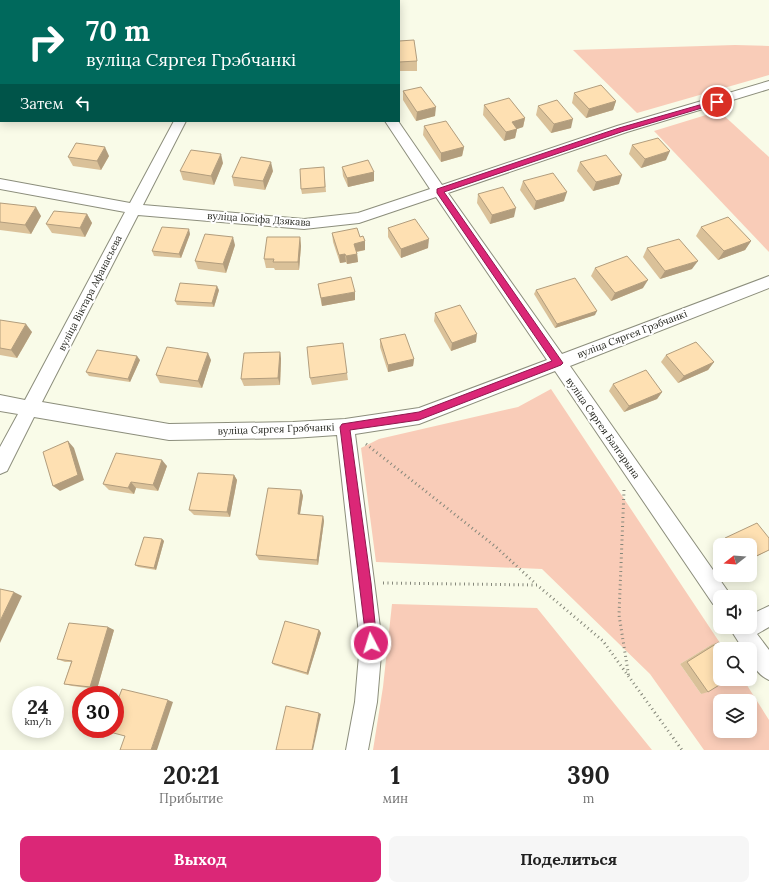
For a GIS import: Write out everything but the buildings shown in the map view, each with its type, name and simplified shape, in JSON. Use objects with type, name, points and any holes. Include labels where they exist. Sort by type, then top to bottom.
[{"type":"street","name":"вуліца Іосіфа Дзякава","points":[[0,184],[134,209],[304,224],[359,218],[622,129],[717,102],[769,85]]},
{"type":"street","name":"вуліца Віктара Афанасьева","points":[[0,466],[179,122]]},
{"type":"street","name":"вуліца Сяргея Балгарына","points":[[392,122],[715,590]]},
{"type":"street","name":"вуліца Сяргея Грэбчанкі","points":[[0,404],[169,432],[292,430],[345,427],[419,416],[769,282]]},
{"type":"street","points":[[345,427],[366,583],[371,643],[366,702],[357,750]]},
{"type":"street","points":[[757,622],[769,616]]},
{"type":"street","points":[[749,634],[769,669]]},
{"type":"path","points":[[345,427],[496,547],[537,585],[603,641],[681,749]]},
{"type":"path","points":[[625,460],[619,615],[630,678]]},
{"type":"path","points":[[366,583],[537,585]]},
{"type":"shaded area","points":[[735,45],[769,46],[769,75],[637,113],[573,50]]},
{"type":"shaded area","points":[[719,111],[769,157],[769,252],[654,131]]},
{"type":"shaded area","points":[[551,389],[719,642],[713,642],[713,646],[711,645],[680,664],[701,694],[713,686],[747,686],[753,694],[713,694],[713,738],[757,738],[757,701],[769,720],[769,750],[704,750],[650,674],[542,569],[376,562],[361,448],[379,439],[518,407]]},
{"type":"shaded area","points":[[392,604],[537,608],[652,750],[373,750],[383,687]]},
{"type":"route","points":[[371,643],[366,583],[345,427],[419,416],[558,363],[440,191],[622,129],[717,102]]}]
